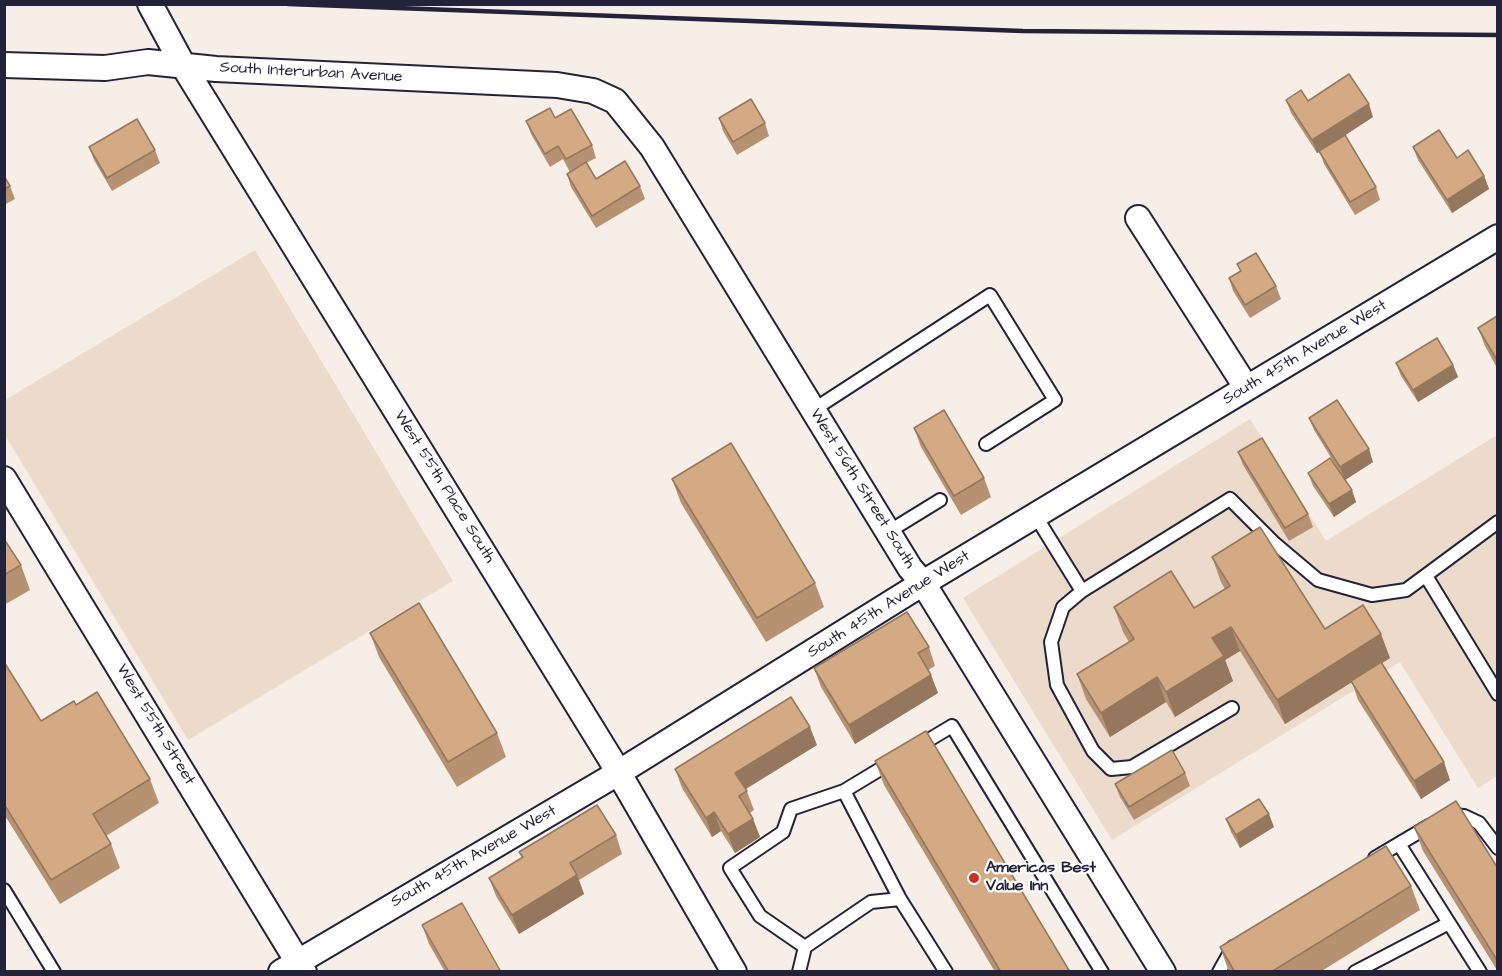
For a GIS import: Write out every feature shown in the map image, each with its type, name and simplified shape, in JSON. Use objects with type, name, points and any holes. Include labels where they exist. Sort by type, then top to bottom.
[{"type":"street","name":"West 55th Place South","points":[[150,4],[184,67],[618,773],[734,972]]},
{"type":"street","name":"South Interurban Avenue","points":[[4,65],[105,68],[148,62],[184,67],[557,85],[593,91],[615,101]]},
{"type":"street","name":"West 56th Street South","points":[[615,101],[652,147],[888,532],[923,584],[1163,972]]},
{"type":"street","points":[[1138,218],[1246,387]]},
{"type":"street","name":"South 45th Avenue West","points":[[294,968],[618,773],[1035,515],[1497,237]]},
{"type":"street","name":"West 55th Street","points":[[4,479],[294,968]]},
{"type":"lane","points":[[813,410],[990,295],[1055,400],[987,444]]},
{"type":"lane","points":[[888,532],[940,500]]},
{"type":"lane","points":[[1232,708],[1132,767],[1111,769],[1093,751],[1057,685],[1051,642],[1063,607],[1082,591],[1230,500],[1273,542],[1318,580],[1372,595],[1406,590],[1496,525]]},
{"type":"lane","points":[[1035,515],[1082,591]]},
{"type":"lane","points":[[1426,576],[1497,694]]},
{"type":"lane","points":[[805,947],[760,916],[730,868],[783,832],[791,809],[844,790],[952,726],[1102,972]]},
{"type":"lane","points":[[844,790],[900,898],[946,972]]},
{"type":"lane","points":[[1368,862],[1446,815],[1464,816],[1479,823],[1497,848]]},
{"type":"lane","points":[[1399,844],[1480,972]]},
{"type":"lane","points":[[4,890],[54,972]]},
{"type":"lane","points":[[799,972],[805,947],[871,902],[900,898]]},
{"type":"lane","points":[[1355,972],[1449,923]]},
{"type":"lane","points":[[1219,972],[1225,957],[1236,942],[1246,936]]},
{"type":"shaded area","points":[[255,250],[453,581],[188,740],[5,435],[5,400]]},
{"type":"shaded area","points":[[1250,419],[1326,541],[1497,435],[1497,776],[1478,788],[1400,662],[1112,840],[963,598]]},
{"type":"building","points":[[1349,74],[1369,104],[1312,140],[1286,100],[1301,90],[1308,101]]},
{"type":"building","points":[[751,99],[765,123],[733,142],[719,118]]},
{"type":"building","points":[[550,108],[555,118],[571,109],[592,145],[566,159],[558,146],[545,154],[526,121]]},
{"type":"building","points":[[137,119],[155,150],[107,178],[89,147]]},
{"type":"building","points":[[1439,130],[1457,158],[1468,150],[1484,176],[1447,200],[1413,147]]},
{"type":"building","points":[[1345,135],[1376,187],[1350,202],[1319,151]]},
{"type":"building","points":[[625,161],[640,186],[592,216],[567,174],[586,162],[596,179]]},
{"type":"building","points":[[4,176],[10,186],[4,189]]},
{"type":"building","points":[[1256,253],[1276,286],[1245,305],[1229,278],[1241,271],[1237,264]]},
{"type":"building","points":[[1497,316],[1497,360],[1478,328]]},
{"type":"building","points":[[1437,338],[1453,365],[1413,390],[1396,363]]},
{"type":"building","points":[[1337,400],[1369,449],[1340,467],[1309,418]]},
{"type":"building","points":[[944,410],[984,478],[954,496],[914,428]]},
{"type":"building","points":[[1262,438],[1308,514],[1285,528],[1238,452]]},
{"type":"building","points":[[731,443],[815,583],[757,618],[672,479]]},
{"type":"building","points":[[1330,458],[1352,490],[1329,504],[1308,473]]},
{"type":"building","points":[[1260,527],[1325,629],[1363,605],[1381,634],[1277,700],[1231,627],[1212,638],[1224,656],[1166,692],[1157,677],[1101,713],[1077,674],[1134,639],[1114,607],[1171,571],[1194,608],[1230,586],[1212,557]]},
{"type":"building","points":[[4,539],[21,565],[4,575]]},
{"type":"building","points":[[419,603],[497,733],[448,762],[370,633]]},
{"type":"building","points":[[907,612],[929,647],[918,653],[931,675],[849,725],[814,668]]},
{"type":"building","points":[[4,662],[41,721],[74,701],[76,705],[97,692],[150,779],[93,814],[111,844],[51,880],[4,804]]},
{"type":"building","points":[[1381,662],[1444,762],[1414,781],[1351,681]]},
{"type":"building","points":[[791,697],[810,727],[735,773],[747,791],[739,796],[753,819],[728,834],[714,812],[706,818],[675,769]]},
{"type":"building","name":"Americas Best Value Inn","points":[[926,731],[1070,972],[1001,972],[875,761]]},
{"type":"building","points":[[1172,750],[1185,773],[1129,807],[1115,784]]},
{"type":"building","points":[[1259,799],[1269,814],[1236,835],[1226,819]]},
{"type":"building","points":[[1456,801],[1497,867],[1497,960],[1414,827]]},
{"type":"building","points":[[597,805],[616,835],[570,863],[577,875],[512,915],[489,878],[523,857],[519,852]]},
{"type":"building","points":[[1386,846],[1411,886],[1271,972],[1235,972],[1220,947]]},
{"type":"building","points":[[462,903],[501,972],[449,972],[422,925]]},
{"type":"railway","points":[[288,4],[1023,31],[1498,35]]},
{"type":"place","name":"Americas Best Value Inn","points":[[974,878]]}]
